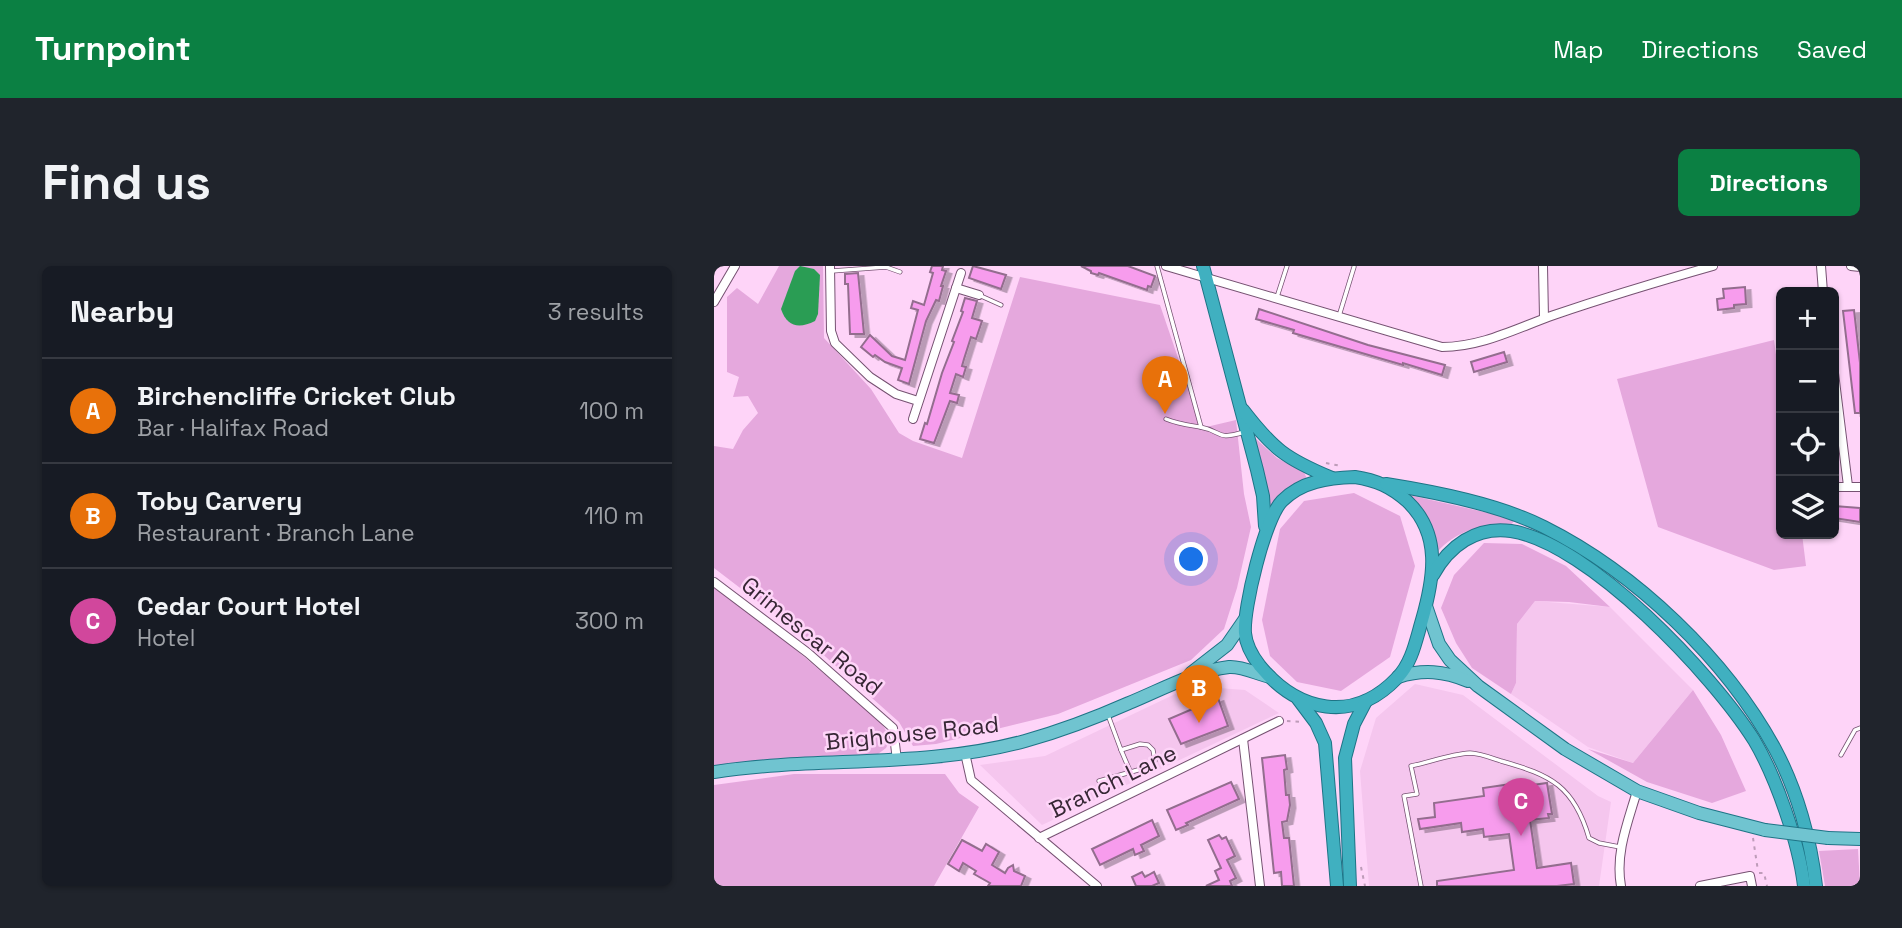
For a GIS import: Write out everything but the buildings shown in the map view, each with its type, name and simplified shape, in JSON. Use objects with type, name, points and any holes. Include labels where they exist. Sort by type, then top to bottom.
[{"type":"highway","points":[[1204,271],[1263,496],[1265,537]]},
{"type":"highway","points":[[1239,404],[1266,440],[1278,451],[1301,465],[1332,478]]},
{"type":"highway","points":[[1366,701],[1332,707],[1317,706],[1297,699],[1283,690],[1255,660],[1247,642],[1245,619],[1270,520],[1280,503],[1304,485],[1332,478],[1355,477],[1470,502],[1542,526],[1619,572],[1688,634],[1746,702],[1776,751],[1801,812],[1816,886]]},
{"type":"highway","points":[[1350,886],[1345,758],[1354,724],[1366,701],[1398,677],[1409,661],[1426,606],[1430,580],[1432,545],[1428,530],[1418,512],[1381,483]]},
{"type":"highway","points":[[1430,580],[1443,558],[1455,546],[1474,536],[1502,530],[1521,533],[1560,551],[1626,597],[1675,643],[1727,704],[1754,741],[1773,780],[1801,864],[1804,886]]},
{"type":"highway","points":[[1297,699],[1316,723],[1325,743],[1335,886]]},
{"type":"main road","points":[[1426,606],[1432,630],[1443,651],[1478,686],[1565,749],[1637,791],[1699,813],[1751,827],[1828,838],[1860,839]]},
{"type":"main road","points":[[1185,678],[1227,645],[1245,619]]},
{"type":"main road","points":[[1185,678],[1229,667],[1270,677]]},
{"type":"main road","points":[[1398,677],[1419,672],[1443,673],[1478,686]]},
{"type":"main road","name":"Brighouse Road","points":[[714,772],[965,753],[1040,737],[1107,713],[1185,678]]},
{"type":"street","points":[[714,302],[735,266]]},
{"type":"street","points":[[1166,266],[1204,271],[1277,298],[1442,347],[1460,347],[1486,341],[1626,290],[1713,266]]},
{"type":"street","points":[[1543,266],[1544,318]]},
{"type":"street","points":[[1821,266],[1823,287]]},
{"type":"street","points":[[1851,266],[1860,267]]},
{"type":"street","points":[[830,269],[831,331],[835,343],[870,377],[895,394],[918,401]]},
{"type":"street","points":[[913,419],[961,273]]},
{"type":"street","points":[[956,288],[979,295]]},
{"type":"street","points":[[1839,411],[1849,486]]},
{"type":"street","points":[[1839,486],[1860,486]]},
{"type":"street","name":"Grimescar Road","points":[[714,582],[807,653],[893,728],[897,760]]},
{"type":"street","name":"Branch Lane","points":[[1039,838],[1279,721]]},
{"type":"street","points":[[1243,739],[1260,886]]},
{"type":"street","points":[[965,753],[971,780],[1097,886]]},
{"type":"street","points":[[1620,886],[1620,847],[1637,791]]},
{"type":"street","points":[[1700,886],[1750,876],[1752,886]]},
{"type":"lane","points":[[1157,266],[1201,427]]},
{"type":"lane","points":[[1277,298],[1287,266]]},
{"type":"lane","points":[[830,269],[886,267],[900,272]]},
{"type":"lane","points":[[1339,316],[1354,267]]},
{"type":"lane","points":[[979,295],[1001,305]]},
{"type":"lane","points":[[1166,419],[1180,425],[1201,427],[1223,436],[1246,431]]},
{"type":"lane","points":[[1107,713],[1130,771]]},
{"type":"lane","points":[[1841,754],[1855,730],[1860,728]]},
{"type":"lane","points":[[1099,781],[1145,768],[1155,761],[1153,750],[1148,745],[1140,744],[1121,750]]},
{"type":"lane","points":[[1421,886],[1405,796],[1417,794],[1411,766],[1471,753],[1522,767],[1552,780],[1572,797],[1590,838],[1599,843],[1620,847]]},
{"type":"path","points":[[1279,721],[1307,723],[1301,713]]},
{"type":"path","points":[[1751,827],[1758,874],[1764,873],[1768,886]]},
{"type":"shaded area","points":[[779,266],[823,266],[824,338],[871,389],[899,433],[913,441],[962,458],[1020,277],[1160,305],[1202,428],[1236,420],[1244,494],[1251,527],[1224,629],[1191,660],[1058,714],[936,744],[913,746],[899,722],[800,634],[714,568],[714,446],[733,449],[743,430],[758,413],[748,396],[733,397],[739,377],[727,372],[727,297],[737,288],[758,304]]},
{"type":"shaded area","points":[[800,266],[814,269],[820,275],[818,314],[815,321],[794,325],[787,320],[781,309],[795,271]]},
{"type":"shaded area","points":[[1774,340],[1776,539],[1803,539],[1806,566],[1774,570],[1658,527],[1617,379]]},
{"type":"shaded area","points":[[1253,436],[1277,458],[1304,472],[1307,479],[1271,508]]},
{"type":"shaded area","points":[[1354,493],[1400,516],[1415,566],[1390,657],[1341,691],[1297,682],[1270,656],[1262,620],[1280,529],[1304,501]]},
{"type":"shaded area","points":[[1409,495],[1514,521],[1511,525],[1471,530],[1453,538],[1437,552],[1428,521]]},
{"type":"shaded area","points":[[1484,543],[1522,544],[1566,566],[1610,607],[1535,601],[1517,624],[1516,683],[1511,694],[1472,668],[1456,643],[1441,608],[1454,575]]},
{"type":"shaded area","points":[[714,585],[788,643],[879,721],[888,737],[886,748],[878,754],[773,760],[714,768]]},
{"type":"shaded area","points":[[1535,601],[1610,607],[1693,690],[1633,763],[1588,747],[1511,694],[1516,683],[1517,624]]},
{"type":"shaded area","points":[[1415,684],[1463,695],[1598,796],[1611,802],[1599,886],[1369,886],[1360,771],[1376,718]]},
{"type":"shaded area","points":[[1192,686],[1245,690],[1279,713],[1042,825],[980,765],[1045,756]]},
{"type":"shaded area","points":[[1693,690],[1721,735],[1746,791],[1712,803],[1647,782],[1588,749],[1633,763]]},
{"type":"shaded area","points":[[794,774],[945,774],[959,793],[979,807],[934,886],[714,886],[714,785]]},
{"type":"shaded area","points":[[1858,849],[1860,886],[1825,886],[1819,851]]},
{"type":"place","name":"Birchencliffe Cricket Club","points":[[1165,414]]},
{"type":"place","name":"Toby Carvery","points":[[1199,723]]},
{"type":"place","name":"Cedar Court Hotel","points":[[1521,836]]}]
